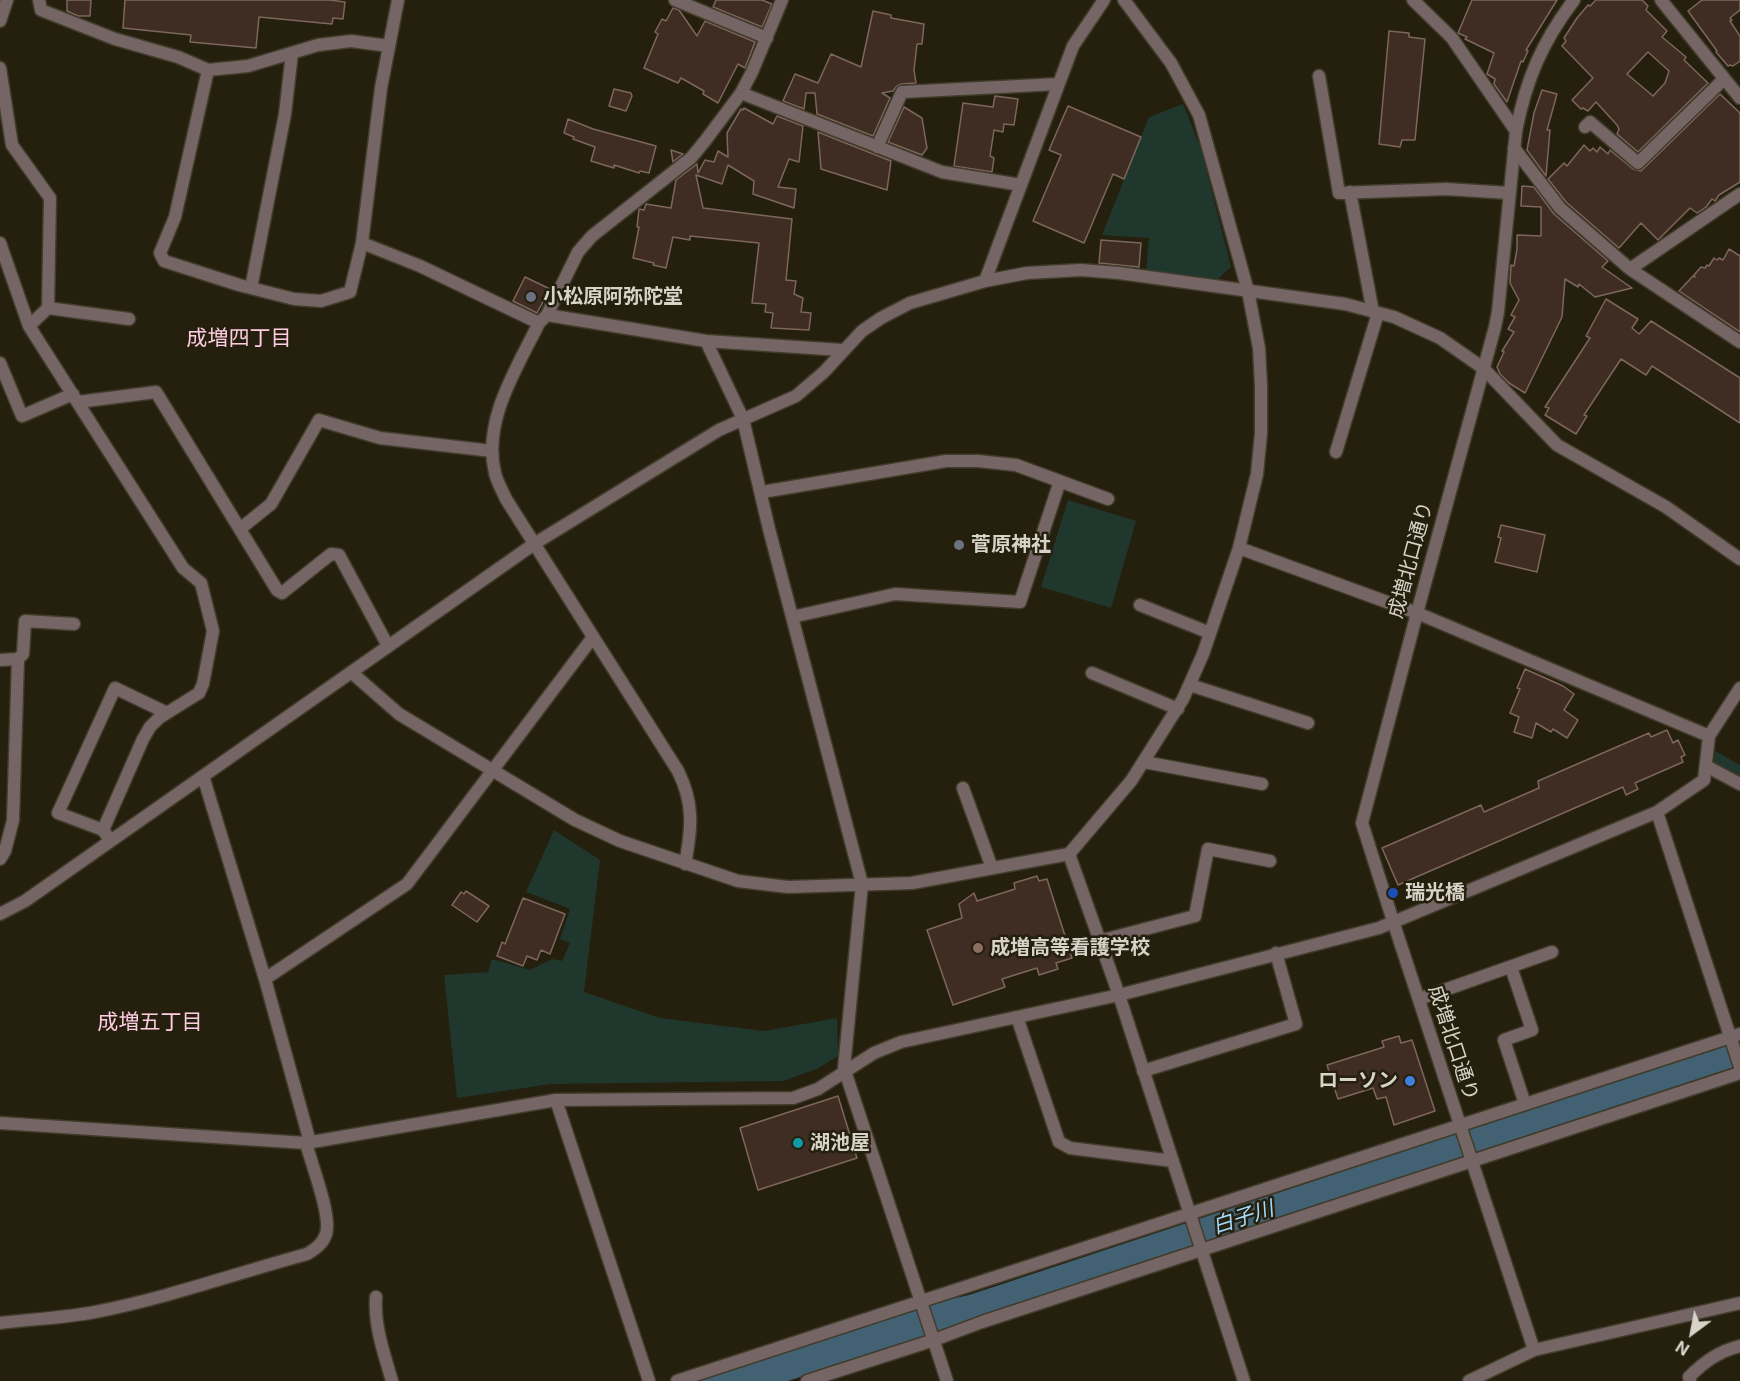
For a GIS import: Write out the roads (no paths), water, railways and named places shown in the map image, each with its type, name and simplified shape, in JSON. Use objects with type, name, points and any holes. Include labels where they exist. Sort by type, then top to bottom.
[{"type":"street","points":[[0,21],[7,0]]},
{"type":"street","points":[[39,0],[39,7],[44,11],[115,39],[178,57],[208,70],[248,66],[318,45],[351,41],[389,46]]},
{"type":"street","points":[[208,70],[175,217],[160,253],[164,261],[294,299],[321,301],[350,292],[362,243],[381,88],[398,0]]},
{"type":"street","points":[[675,0],[767,38]]},
{"type":"street","points":[[685,864],[691,808],[687,788],[506,499],[495,473],[492,451],[494,425],[505,394],[579,252],[592,236],[691,158],[741,93],[782,0]]},
{"type":"street","points":[[985,281],[1072,46],[1104,0]]},
{"type":"street","points":[[351,672],[399,714],[575,820],[620,841],[738,881],[788,887],[912,883],[1069,854],[1115,801],[1144,762],[1178,709],[1190,685],[1239,548],[1257,474],[1262,433],[1259,348],[1248,291],[1199,115],[1171,63],[1124,0]]},
{"type":"street","points":[[1413,0],[1452,38],[1515,131]]},
{"type":"street","name":"成増北口通り","points":[[1534,1350],[1362,823],[1498,312],[1515,131],[1522,102],[1538,56],[1559,20],[1574,0]]},
{"type":"street","points":[[1661,0],[1740,98]]},
{"type":"street","points":[[251,288],[285,114],[292,53]]},
{"type":"street","points":[[0,68],[12,145],[50,198],[48,308],[29,326]]},
{"type":"street","points":[[1319,76],[1339,193],[1446,189],[1509,193]]},
{"type":"street","points":[[1585,127],[1590,122],[1638,163],[1724,79]]},
{"type":"street","points":[[877,147],[902,92],[1058,84]]},
{"type":"street","points":[[741,93],[942,172],[1021,184]]},
{"type":"street","points":[[1514,148],[1560,208],[1630,269],[1740,342]]},
{"type":"street","points":[[1336,452],[1376,312],[1350,192]]},
{"type":"street","points":[[1630,269],[1740,194]]},
{"type":"street","points":[[0,243],[5,279],[29,326],[183,568],[201,583],[213,631],[203,684],[199,693],[167,713],[150,727],[143,738],[106,835]]},
{"type":"street","points":[[362,243],[543,319],[706,341],[842,350]]},
{"type":"street","points":[[0,914],[25,902],[106,835],[203,776],[534,544],[719,430],[796,396],[824,372],[862,331],[910,303],[985,281],[1027,273],[1081,270],[1119,273],[1345,304],[1394,317],[1440,338],[1483,368],[1557,445],[1666,507],[1740,559]]},
{"type":"street","points":[[48,308],[129,319]]},
{"type":"street","points":[[706,341],[743,419],[862,884],[844,1068],[947,1381]]},
{"type":"street","points":[[0,363],[22,416],[76,398],[156,392],[277,590],[282,593],[331,554],[339,555],[388,646]]},
{"type":"street","points":[[240,529],[271,504],[319,420],[380,438],[492,451]]},
{"type":"street","points":[[762,492],[946,461],[978,461],[1016,465],[1108,499]]},
{"type":"street","points":[[792,617],[895,594],[1020,602],[1060,481]]},
{"type":"street","points":[[1239,548],[1417,613],[1709,736]]},
{"type":"street","points":[[1140,605],[1210,633]]},
{"type":"street","points":[[0,660],[18,659],[23,654],[25,621],[74,624]]},
{"type":"street","points":[[265,979],[407,884],[593,637]]},
{"type":"street","points":[[0,859],[5,851],[13,820],[18,659]]},
{"type":"street","points":[[1092,673],[1178,709]]},
{"type":"street","points":[[1190,685],[1308,723]]},
{"type":"street","points":[[106,835],[58,813],[115,688],[167,713]]},
{"type":"street","points":[[0,1123],[308,1143],[556,1100],[793,1098],[818,1089],[874,1053],[901,1042],[1119,995],[1378,928],[1657,812],[1704,780],[1709,736],[1740,688]]},
{"type":"street","points":[[1144,762],[1262,784]]},
{"type":"street","points":[[1706,766],[1740,784]]},
{"type":"street","points":[[0,1323],[93,1312],[164,1296],[307,1254],[319,1246],[326,1236],[328,1222],[265,979],[203,776]]},
{"type":"street","points":[[963,788],[992,868]]},
{"type":"street","points":[[1657,812],[1734,1038],[1740,1067]]},
{"type":"street","points":[[1100,941],[1195,916],[1208,849],[1270,861]]},
{"type":"street","points":[[1069,854],[1119,995],[1244,1381]]},
{"type":"street","points":[[1419,999],[1552,952]]},
{"type":"street","points":[[1143,1071],[1296,1024],[1276,953]]},
{"type":"street","points":[[1510,968],[1532,1030],[1504,1040],[1525,1104]]},
{"type":"street","points":[[1017,1017],[1059,1142],[1070,1148],[1173,1161]]},
{"type":"street","points":[[677,1381],[1734,1038]]},
{"type":"street","points":[[807,1381],[1201,1248],[1740,1073]]},
{"type":"street","points":[[556,1100],[649,1381]]},
{"type":"street","points":[[376,1297],[375,1312],[392,1381]]},
{"type":"street","points":[[1469,1381],[1534,1350],[1740,1303]]},
{"type":"street","points":[[1690,1381],[1689,1377],[1699,1366],[1724,1350],[1740,1346]]},
{"type":"water","name":"白子川","points":[[1740,1040],[1740,1065],[976,1317],[954,1327],[788,1381],[698,1381],[942,1301],[969,1295]]},
{"type":"place","name":"小松原阿弥陀堂","points":[[531,297]]},
{"type":"place","name":"菅原神社","points":[[959,545]]},
{"type":"place","name":"瑞光橋","points":[[1393,893]]},
{"type":"place","name":"成増高等看護学校","points":[[978,948]]},
{"type":"place","name":"ローソン","points":[[1410,1081]]},
{"type":"place","name":"湖池屋","points":[[798,1143]]},
{"type":"district","name":"成増四丁目","points":[[239,339]]},
{"type":"district","name":"成増五丁目","points":[[150,1023]]}]
